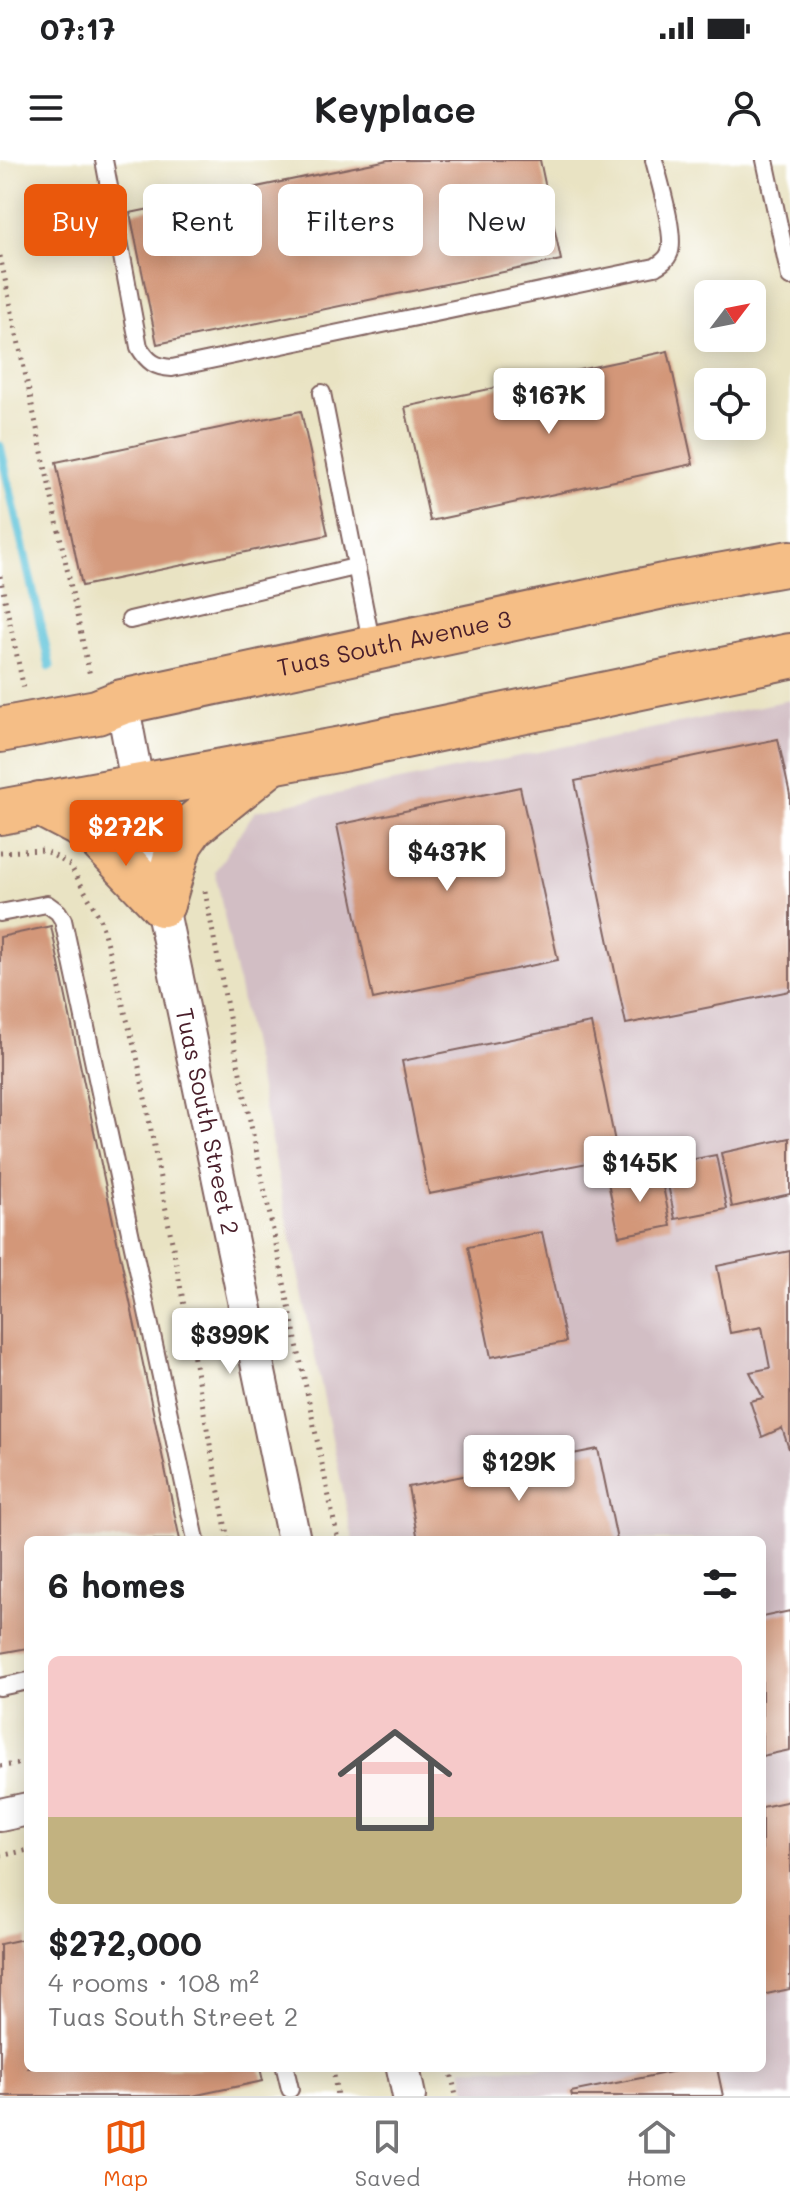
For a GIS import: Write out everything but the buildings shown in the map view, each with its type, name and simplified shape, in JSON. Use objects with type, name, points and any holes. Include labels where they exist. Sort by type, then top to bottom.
[{"type":"main road","name":"Tuas South Avenue 3","points":[[0,730],[97,712],[106,689],[373,648],[663,586],[790,563]]},
{"type":"main road","points":[[20,808],[272,762],[790,656]]},
{"type":"main road","points":[[20,808],[86,828],[162,904],[180,843],[192,826],[272,762]]},
{"type":"street","name":"Tuas South Street 2","points":[[106,689],[139,786],[293,1536]]},
{"type":"street","points":[[0,1815],[24,1810]]},
{"type":"street","points":[[404,2072],[409,2096]]},
{"type":"lane","points":[[104,160],[139,347],[156,367],[172,368],[655,267],[665,261],[671,252],[671,237],[654,160]]},
{"type":"lane","points":[[765,160],[790,277]]},
{"type":"lane","points":[[322,393],[373,648]]},
{"type":"lane","points":[[130,620],[355,567]]},
{"type":"lane","points":[[0,913],[47,904],[63,920],[195,1536]]},
{"type":"lane","points":[[0,1687],[24,1682]]},
{"type":"lane","points":[[286,2072],[290,2089]]},
{"type":"path","points":[[0,256],[106,689]]},
{"type":"path","points":[[0,576],[24,689]]},
{"type":"path","points":[[0,852],[44,850],[70,865],[100,918],[138,1061],[227,1536]]},
{"type":"path","points":[[205,889],[235,1049],[337,1536]]},
{"type":"path","points":[[0,1766],[24,1763]]},
{"type":"path","points":[[0,1856],[24,1851]]},
{"type":"path","points":[[334,2072],[337,2096]]},
{"type":"path","points":[[451,2072],[456,2096]]},
{"type":"shaded area","points":[[790,700],[790,2096],[468,2096],[463,2072],[766,2072],[766,1536],[352,1536],[215,871],[255,811]]},
{"type":"waterway","points":[[0,446],[50,666]]}]
